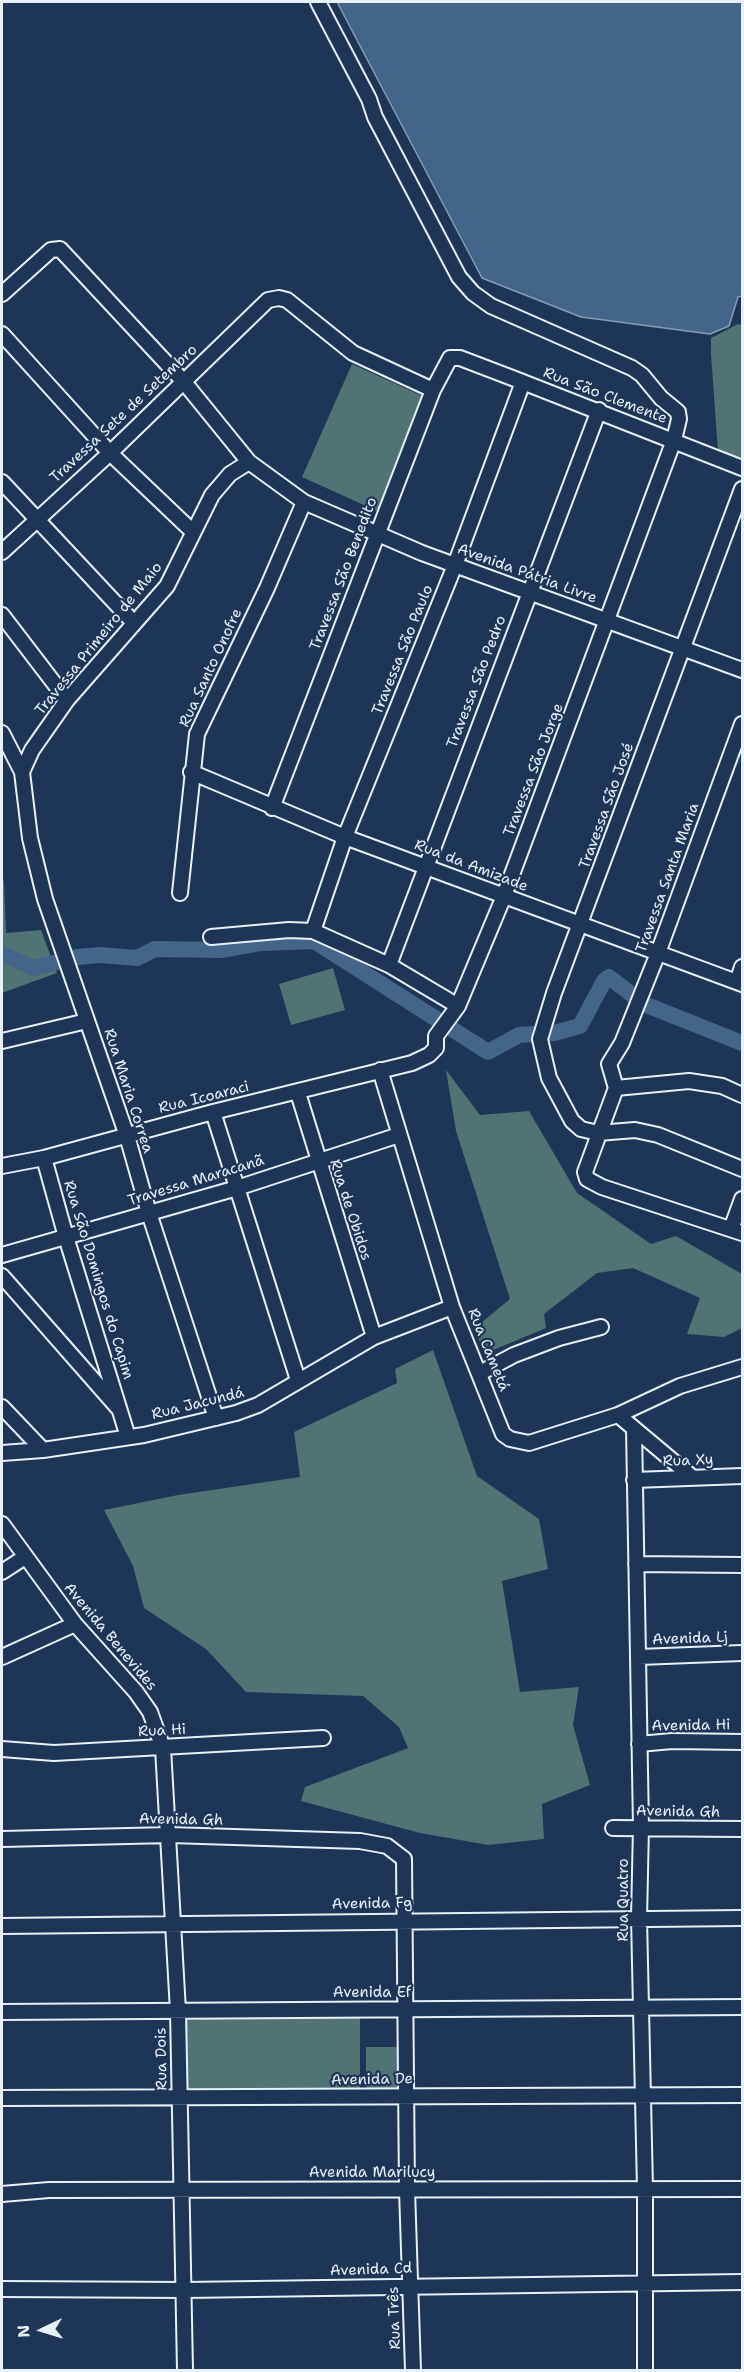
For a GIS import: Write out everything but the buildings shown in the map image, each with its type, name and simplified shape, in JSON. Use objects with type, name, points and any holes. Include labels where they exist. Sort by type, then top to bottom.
[{"type":"street","name":"Travessa São Jorge","points":[[318,2],[459,277],[473,293],[491,306],[621,363],[642,375],[661,398],[678,412],[679,419],[674,440],[608,621],[504,896],[458,1006],[436,1036],[436,1048],[429,1055],[412,1063],[380,1070]]},
{"type":"street","name":"Avenida Pátria Livre","points":[[2,294],[56,248],[184,382],[249,462],[304,502],[455,565],[742,670]]},
{"type":"street","name":"Travessa Sete de Setembro","points":[[2,552],[110,453],[268,300],[279,298],[287,300],[353,353],[433,390]]},
{"type":"street","points":[[2,334],[110,453],[192,531]]},
{"type":"street","name":"Rua São Clemente","points":[[454,357],[599,410],[742,468]]},
{"type":"street","name":"Travessa São Benedito","points":[[272,808],[433,390],[447,360],[454,357]]},
{"type":"street","name":"Travessa São Paulo","points":[[313,931],[345,837],[455,565],[523,382]]},
{"type":"street","name":"Travessa São Pedro","points":[[389,965],[599,410]]},
{"type":"street","name":"Travessa Primeiro de Maio","points":[[22,772],[32,750],[67,700],[167,586],[177,571],[192,531],[222,482],[249,462]]},
{"type":"street","points":[[2,482],[134,623]]},
{"type":"street","name":"Travessa São José","points":[[598,1133],[581,1129],[572,1121],[549,1078],[540,1034],[742,489]]},
{"type":"street","name":"Rua Santo Onofre","points":[[180,893],[191,772],[197,734],[267,588],[304,502]]},
{"type":"street","points":[[2,615],[67,700]]},
{"type":"street","name":"Travessa Santa Maria","points":[[616,1088],[609,1064],[622,1043],[658,953],[742,724]]},
{"type":"street","points":[[2,733],[22,772]]},
{"type":"street","name":"Rua Maria Correa","points":[[22,772],[30,838],[63,953],[127,1136],[149,1213],[216,1418]]},
{"type":"street","name":"Rua da Amizade","points":[[191,772],[345,837],[740,983]]},
{"type":"street","points":[[211,936],[313,931],[389,965],[458,1006]]},
{"type":"street","points":[[740,983],[742,967]]},
{"type":"street","points":[[2,1041],[87,1021]]},
{"type":"street","name":"Rua Icoaraci","points":[[2,1166],[44,1158],[380,1070]]},
{"type":"street","name":"Rua Cametá","points":[[380,1070],[452,1307],[503,1434],[518,1442],[544,1440],[618,1415],[680,1386],[742,1367]]},
{"type":"street","points":[[742,1095],[722,1086],[689,1081],[616,1088],[585,1172],[587,1179],[602,1187],[737,1231],[742,1198]]},
{"type":"street","name":"Rua de Obidos","points":[[298,1093],[317,1161],[374,1337]]},
{"type":"street","points":[[213,1112],[297,1380]]},
{"type":"street","points":[[598,1133],[635,1130],[658,1135],[742,1169]]},
{"type":"street","name":"Travessa Maracanã","points":[[2,1255],[237,1188],[399,1135]]},
{"type":"street","name":"Rua São Domingos do Capim","points":[[44,1158],[128,1437]]},
{"type":"street","points":[[2,1276],[121,1411]]},
{"type":"street","name":"Rua Jacundá","points":[[2,1453],[43,1450],[128,1437],[216,1418],[258,1405],[297,1380],[374,1337],[452,1307]]},
{"type":"street","points":[[480,1373],[514,1355],[559,1338],[601,1327]]},
{"type":"street","points":[[2,1407],[43,1450]]},
{"type":"street","points":[[618,1415],[692,1477]]},
{"type":"street","name":"Rua Quatro","points":[[634,1429],[641,1827],[639,1918],[645,2189],[645,2370]]},
{"type":"street","name":"Rua Xy","points":[[634,1480],[742,1476]]},
{"type":"street","name":"Avenida Benevides","points":[[2,1524],[75,1624],[136,1692],[150,1712],[163,1748]]},
{"type":"street","points":[[2,1572],[25,1557]]},
{"type":"street","points":[[636,1564],[742,1565]]},
{"type":"street","points":[[2,1657],[75,1624]]},
{"type":"street","name":"Avenida Lj","points":[[639,1658],[742,1653]]},
{"type":"street","name":"Rua Hi","points":[[2,1749],[54,1753],[323,1738]]},
{"type":"street","name":"Avenida Hi","points":[[639,1744],[672,1741],[742,1742]]},
{"type":"street","name":"Rua Dois","points":[[163,1748],[175,1924],[185,2370]]},
{"type":"street","name":"Avenida Gh","points":[[613,1828],[742,1829]]},
{"type":"street","name":"Avenida Gh","points":[[2,1839],[170,1835],[360,1841],[394,1849],[404,1859],[406,1868]]},
{"type":"street","name":"Rua Três","points":[[406,1868],[407,2190],[413,2370]]},
{"type":"street","name":"Avenida Fg","points":[[2,1926],[742,1918]]},
{"type":"street","name":"Avenida Ef","points":[[2,2012],[742,2007]]},
{"type":"street","name":"Avenida De","points":[[2,2098],[742,2095]]},
{"type":"street","name":"Avenida Marilucy","points":[[2,2194],[49,2190],[742,2188]]},
{"type":"street","name":"Avenida Cd","points":[[2,2289],[185,2290],[742,2282]]},
{"type":"green space","points":[[738,324],[742,325],[742,462],[718,452],[711,354],[711,338]]},
{"type":"green space","points":[[352,364],[427,398],[377,511],[302,477]]},
{"type":"green space","points":[[2,875],[6,933],[41,930],[57,973],[2,993]]},
{"type":"green space","points":[[333,968],[345,1010],[291,1025],[279,984]]},
{"type":"green space","points":[[446,1070],[480,1115],[529,1111],[577,1193],[651,1244],[676,1236],[742,1274],[742,1328],[724,1337],[687,1334],[700,1298],[633,1268],[597,1273],[544,1314],[546,1328],[484,1354],[475,1328],[510,1299],[456,1131]]},
{"type":"green space","points":[[433,1350],[477,1476],[539,1519],[548,1569],[502,1581],[520,1692],[579,1687],[573,1725],[590,1785],[542,1804],[544,1839],[488,1845],[420,1833],[301,1801],[305,1787],[408,1748],[399,1727],[363,1696],[246,1692],[206,1649],[144,1608],[133,1566],[104,1510],[178,1495],[300,1477],[294,1432],[397,1383],[395,1369]]},
{"type":"green space","points":[[185,2017],[360,2017],[360,2092],[185,2093]]},
{"type":"green space","points":[[366,2047],[402,2047],[402,2088],[366,2088]]},
{"type":"water","points":[[337,2],[742,2],[742,296],[738,297],[729,326],[710,334],[581,317],[482,278]]},
{"type":"waterway","points":[[2,954],[33,968],[77,957],[100,955],[137,958],[155,949],[223,950],[261,943],[314,941],[488,1052],[519,1035],[554,1033],[580,1026],[604,981],[609,977],[644,1004],[742,1043]]}]
